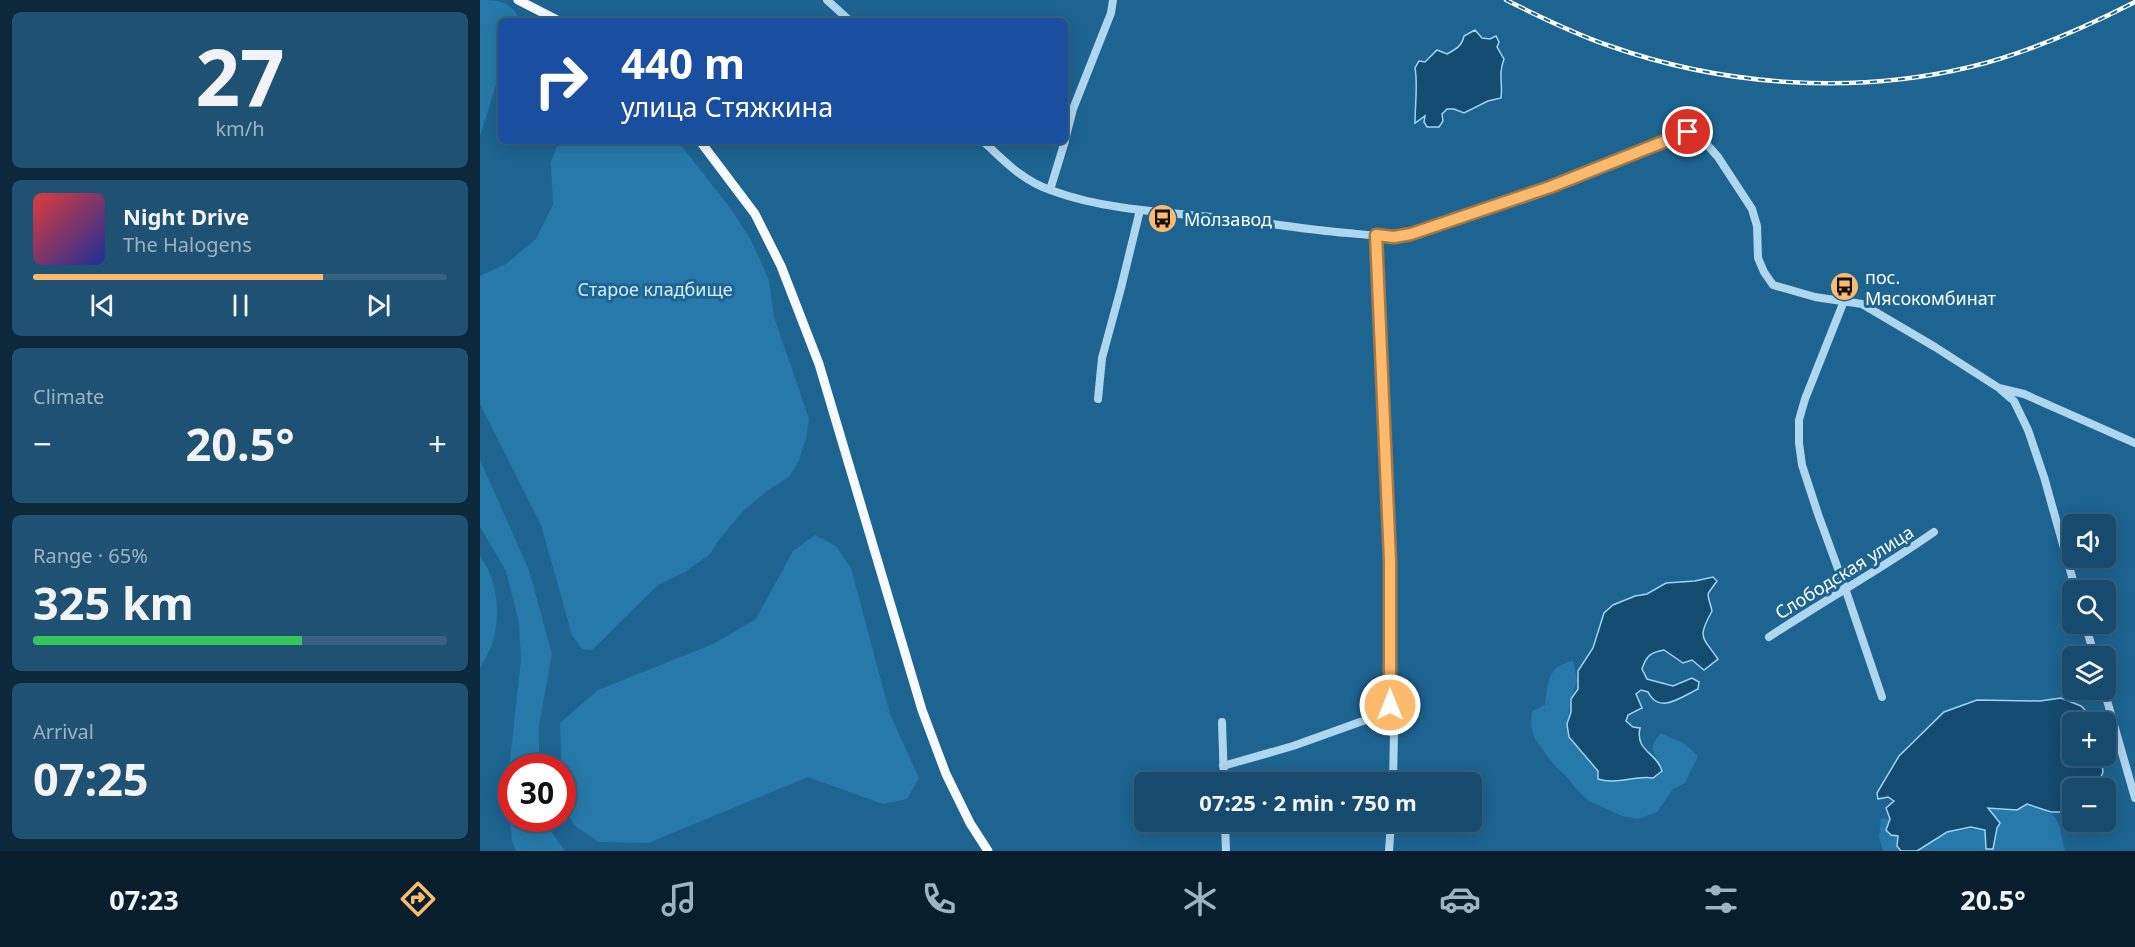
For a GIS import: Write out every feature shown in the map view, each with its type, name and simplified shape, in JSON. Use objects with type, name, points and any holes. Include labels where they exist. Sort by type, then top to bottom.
[{"type":"main road","points":[[518,0],[553,18]]},
{"type":"main road","points":[[702,144],[755,214],[781,266],[819,364],[922,710],[946,774],[970,823],[988,851]]},
{"type":"street","points":[[827,0],[847,18]]},
{"type":"street","points":[[1068,128],[1073,109],[1111,13],[1113,0]]},
{"type":"street","points":[[986,144],[1022,177],[1070,197],[1140,210],[1176,212],[1394,237],[1411,234],[1550,187],[1688,132],[1694,133],[1718,157],[1752,209],[1757,226],[1758,258],[1773,285],[1815,297],[1862,304],[1935,347],[2014,400],[2028,430],[2044,477],[2073,580]]},
{"type":"street","points":[[1050,190],[1064,144]]},
{"type":"street","points":[[1098,399],[1102,358],[1140,210]]},
{"type":"street","points":[[1376,235],[1390,561],[1390,714],[1394,731],[1393,772]]},
{"type":"street","points":[[1844,301],[1805,399],[1799,420],[1799,443],[1802,465],[1818,514],[1882,697]]},
{"type":"street","points":[[1999,388],[2024,394],[2135,443]]},
{"type":"street","name":"Слободская улица","points":[[1769,637],[1845,588],[1891,562],[1934,532]]},
{"type":"street","points":[[2107,700],[2135,798]]},
{"type":"street","points":[[1223,766],[1390,714]]},
{"type":"street","points":[[1222,722],[1223,772]]},
{"type":"street","points":[[1225,832],[1226,851]]},
{"type":"street","points":[[1389,851],[1390,832]]},
{"type":"green space","points":[[480,0],[492,0],[509,6],[517,14],[516,18],[498,18],[498,79],[480,136]]},
{"type":"green space","name":"Старое кладбище","points":[[558,144],[680,144],[731,209],[751,240],[769,280],[774,317],[809,419],[799,461],[789,477],[767,491],[743,511],[710,554],[685,572],[658,585],[592,650],[582,649],[572,635],[541,525],[480,404],[480,276],[506,264],[536,239],[553,205],[551,162]]},
{"type":"green space","points":[[480,460],[529,570],[552,654],[539,725],[539,754],[511,754],[521,660],[519,623],[506,571],[480,527]]},
{"type":"green space","points":[[815,535],[836,546],[851,568],[890,714],[919,778],[907,799],[883,804],[808,777],[648,843],[599,842],[576,827],[576,754],[561,754],[560,723],[598,690],[713,644],[756,619],[793,551]]},
{"type":"green space","points":[[480,556],[491,576],[497,612],[490,650],[480,668]]},
{"type":"green space","points":[[1573,661],[1577,681],[1567,724],[1569,737],[1604,781],[1643,776],[1662,770],[1653,748],[1661,733],[1685,744],[1698,756],[1685,783],[1673,789],[1657,812],[1638,819],[1622,816],[1589,801],[1554,765],[1535,739],[1531,726],[1532,711],[1545,705],[1548,683],[1554,671],[1564,663]]},
{"type":"green space","points":[[2027,804],[2047,811],[2056,819],[2065,851],[1883,851],[1879,837],[1881,818],[1946,832],[1976,828],[1995,838],[2000,823],[1987,808],[2017,810]]},
{"type":"green space","points":[[511,832],[551,832],[565,851],[516,851]]},
{"type":"shaded area","points":[[1475,30],[1482,38],[1490,39],[1496,36],[1499,42],[1497,47],[1504,59],[1501,70],[1501,98],[1488,101],[1464,113],[1447,109],[1442,114],[1443,121],[1439,127],[1427,127],[1424,122],[1425,116],[1415,123],[1415,68],[1419,61],[1425,62],[1437,50],[1447,54],[1460,45],[1464,36]]},
{"type":"shaded area","points":[[1713,577],[1717,581],[1708,594],[1712,611],[1704,627],[1703,636],[1718,659],[1704,670],[1692,660],[1683,663],[1664,650],[1652,653],[1642,669],[1647,679],[1673,686],[1692,678],[1699,682],[1698,689],[1678,700],[1664,703],[1658,702],[1648,692],[1641,690],[1636,694],[1642,708],[1628,715],[1626,721],[1633,727],[1640,728],[1639,736],[1643,747],[1656,760],[1662,771],[1653,778],[1612,781],[1598,779],[1598,771],[1569,737],[1567,724],[1571,712],[1571,699],[1578,689],[1578,671],[1593,648],[1604,613],[1613,605],[1647,594],[1666,583]]},
{"type":"shaded area","points":[[2061,698],[2081,706],[2087,712],[2062,712],[2062,766],[2102,766],[2101,778],[2062,778],[2062,812],[2051,812],[2027,804],[2017,810],[1988,808],[2000,823],[1993,849],[1986,849],[1985,830],[1971,827],[1947,832],[1917,851],[1901,851],[1897,846],[1898,836],[1891,835],[1886,830],[1890,819],[1886,808],[1894,801],[1888,797],[1878,799],[1877,793],[1899,756],[1944,712],[1977,700],[2040,701]]},
{"type":"railway","points":[[1506,0],[1584,36],[1653,60],[1743,78],[1834,83],[1926,76],[1970,67],[2013,55],[2054,39],[2135,2]]},
{"type":"place","name":"Молзавод","points":[[1163,219]]},
{"type":"place","name":"пос. Мясокомбинат","points":[[1844,287]]},
{"type":"route","points":[[1390,705],[1390,561],[1376,235],[1394,237],[1411,234],[1550,187],[1688,132]]}]
